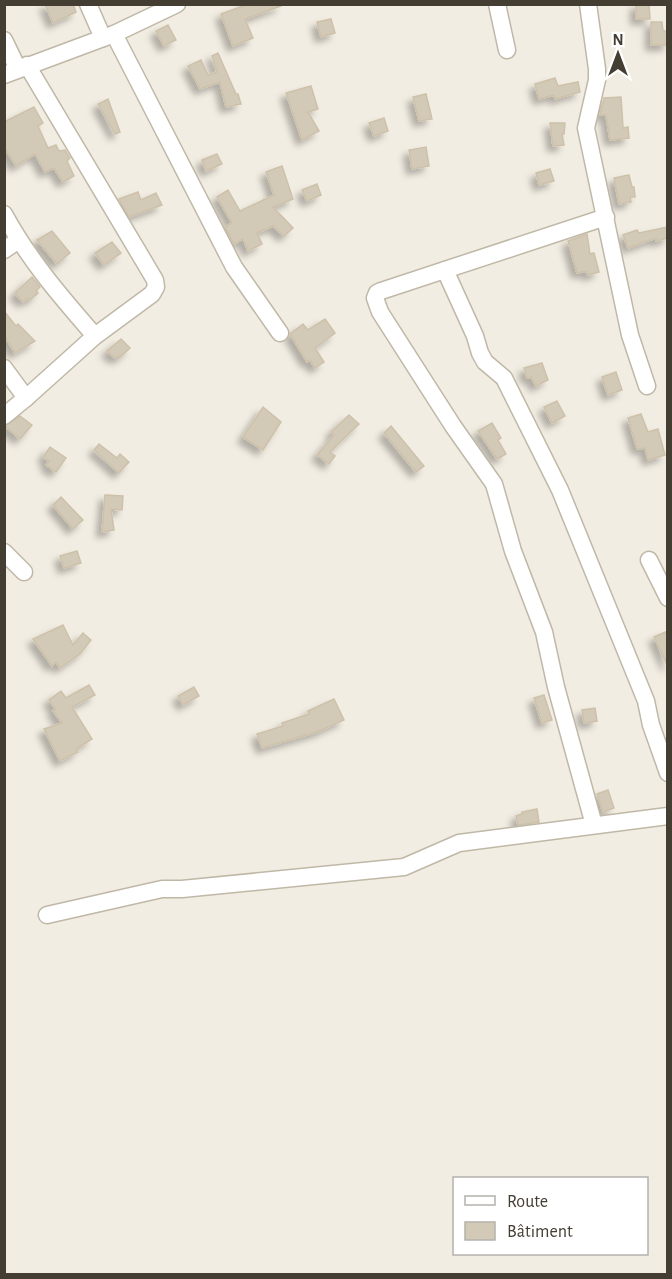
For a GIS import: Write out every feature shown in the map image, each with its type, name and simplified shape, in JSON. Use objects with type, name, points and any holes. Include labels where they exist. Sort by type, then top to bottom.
[{"type":"street","points":[[88,4],[109,36],[234,267],[280,333]]},
{"type":"street","points":[[17,70],[109,36],[177,4]]},
{"type":"street","points":[[497,4],[507,51]]},
{"type":"street","points":[[588,4],[597,80],[586,128],[630,335],[647,386]]},
{"type":"street","points":[[4,40],[17,70],[155,280],[156,287],[152,294],[94,336],[4,416]]},
{"type":"street","points":[[4,214],[12,245],[94,336]]},
{"type":"street","points":[[594,825],[556,687],[544,632],[513,551],[494,484],[380,312],[375,298],[381,291],[606,217]]},
{"type":"street","points":[[445,270],[485,362],[504,378],[560,490],[646,701],[651,725],[668,773]]},
{"type":"street","points":[[4,368],[26,398]]},
{"type":"street","points":[[4,552],[24,572]]},
{"type":"street","points":[[649,560],[668,598]]},
{"type":"street","points":[[47,915],[162,889],[182,889],[404,867],[459,843],[668,816]]},
{"type":"building","points":[[45,4],[73,4],[76,12],[53,23]]},
{"type":"building","points":[[248,4],[281,4],[281,6],[245,19],[253,38],[233,46],[221,14]]},
{"type":"building","points":[[636,4],[649,4],[650,19],[636,19]]},
{"type":"building","points":[[331,19],[335,33],[321,37],[317,22]]},
{"type":"building","points":[[651,22],[662,22],[663,31],[668,31],[668,45],[651,45]]},
{"type":"building","points":[[168,25],[176,40],[164,46],[156,31]]},
{"type":"building","points":[[218,53],[241,104],[226,107],[220,82],[200,89],[188,66],[201,60],[208,75],[217,72],[212,56]]},
{"type":"building","points":[[555,78],[558,86],[578,82],[580,92],[555,99],[554,95],[539,99],[535,84]]},
{"type":"building","points":[[311,86],[318,109],[308,112],[319,131],[302,140],[286,93]]},
{"type":"building","points":[[426,94],[432,119],[419,121],[413,97]]},
{"type":"building","points":[[621,97],[623,128],[628,127],[629,138],[610,140],[606,115],[600,115],[604,98]]},
{"type":"building","points":[[108,99],[120,132],[115,134],[98,104]]},
{"type":"building","points":[[34,107],[43,123],[38,126],[48,148],[56,145],[59,151],[65,150],[70,158],[67,161],[74,176],[63,182],[54,168],[45,172],[35,154],[16,166],[4,147],[4,122]]},
{"type":"building","points":[[384,118],[388,131],[374,136],[369,123]]},
{"type":"building","points":[[550,123],[565,123],[564,134],[562,134],[564,145],[553,146]]},
{"type":"building","points":[[426,147],[429,166],[412,169],[409,150]]},
{"type":"building","points":[[217,154],[222,164],[206,171],[202,160]]},
{"type":"building","points":[[282,166],[293,199],[273,207],[293,228],[284,236],[273,226],[257,233],[262,244],[248,251],[243,239],[234,244],[225,227],[232,223],[217,197],[228,190],[240,211],[274,195],[266,172]]},
{"type":"building","points":[[550,169],[554,181],[539,185],[536,173]]},
{"type":"building","points":[[629,175],[635,197],[630,197],[631,202],[619,204],[614,178]]},
{"type":"building","points":[[317,184],[321,195],[307,201],[302,190]]},
{"type":"building","points":[[138,192],[141,200],[156,193],[162,205],[129,217],[119,199]]},
{"type":"building","points":[[668,227],[668,238],[656,241],[656,238],[628,248],[623,235],[637,230],[639,233]]},
{"type":"building","points":[[52,231],[70,253],[57,264],[37,240]]},
{"type":"building","points":[[587,234],[590,254],[594,253],[599,272],[588,275],[586,271],[577,273],[568,241]]},
{"type":"building","points":[[112,242],[121,253],[104,265],[95,253]]},
{"type":"building","points":[[32,277],[40,287],[36,291],[38,293],[30,300],[28,298],[23,302],[15,293]]},
{"type":"building","points":[[4,311],[16,326],[18,324],[35,341],[15,353],[4,335]]},
{"type":"building","points":[[325,319],[335,333],[315,348],[324,362],[315,368],[310,360],[307,362],[290,334],[303,324],[308,330]]},
{"type":"building","points":[[121,339],[130,348],[119,358],[118,356],[115,358],[107,351]]},
{"type":"building","points":[[542,363],[548,380],[536,386],[531,377],[527,378],[524,368]]},
{"type":"building","points":[[616,372],[622,390],[608,395],[602,377]]},
{"type":"building","points":[[557,401],[565,416],[552,423],[544,407]]},
{"type":"building","points":[[263,407],[281,422],[263,450],[243,437]]},
{"type":"building","points":[[641,414],[648,432],[658,429],[665,455],[648,460],[645,448],[637,449],[628,418]]},
{"type":"building","points":[[349,415],[359,424],[330,452],[335,456],[329,464],[317,455],[334,435],[331,432]]},
{"type":"building","points":[[20,416],[32,425],[20,439],[5,426]]},
{"type":"building","points":[[492,423],[501,438],[498,440],[506,454],[497,459],[478,431]]},
{"type":"building","points":[[391,426],[424,466],[416,472],[384,433]]},
{"type":"building","points":[[99,444],[117,458],[120,454],[129,462],[119,473],[94,450]]},
{"type":"building","points":[[50,447],[66,458],[56,472],[46,465],[49,461],[43,457]]},
{"type":"building","points":[[105,495],[123,496],[122,510],[111,509],[114,530],[102,532]]},
{"type":"building","points":[[61,497],[83,520],[73,529],[53,505]]},
{"type":"building","points":[[77,551],[81,563],[64,568],[60,556]]},
{"type":"building","points":[[63,625],[73,645],[83,633],[91,640],[80,654],[60,668],[56,662],[52,666],[33,639]]},
{"type":"building","points":[[668,631],[668,667],[654,637]]},
{"type":"building","points":[[89,685],[95,695],[72,707],[92,739],[76,749],[78,752],[60,761],[44,729],[62,723],[53,711],[56,710],[49,700],[61,691],[66,698]]},
{"type":"building","points":[[194,687],[199,696],[183,705],[178,696]]},
{"type":"building","points":[[544,695],[552,720],[542,723],[534,698]]},
{"type":"building","points":[[334,699],[344,720],[317,732],[262,748],[257,734],[283,726],[282,723],[309,714],[308,711]]},
{"type":"building","points":[[595,708],[597,721],[584,723],[582,710]]},
{"type":"building","points":[[608,790],[614,808],[603,812],[597,794]]},
{"type":"building","points":[[537,809],[539,822],[518,825],[516,816],[522,812]]}]
